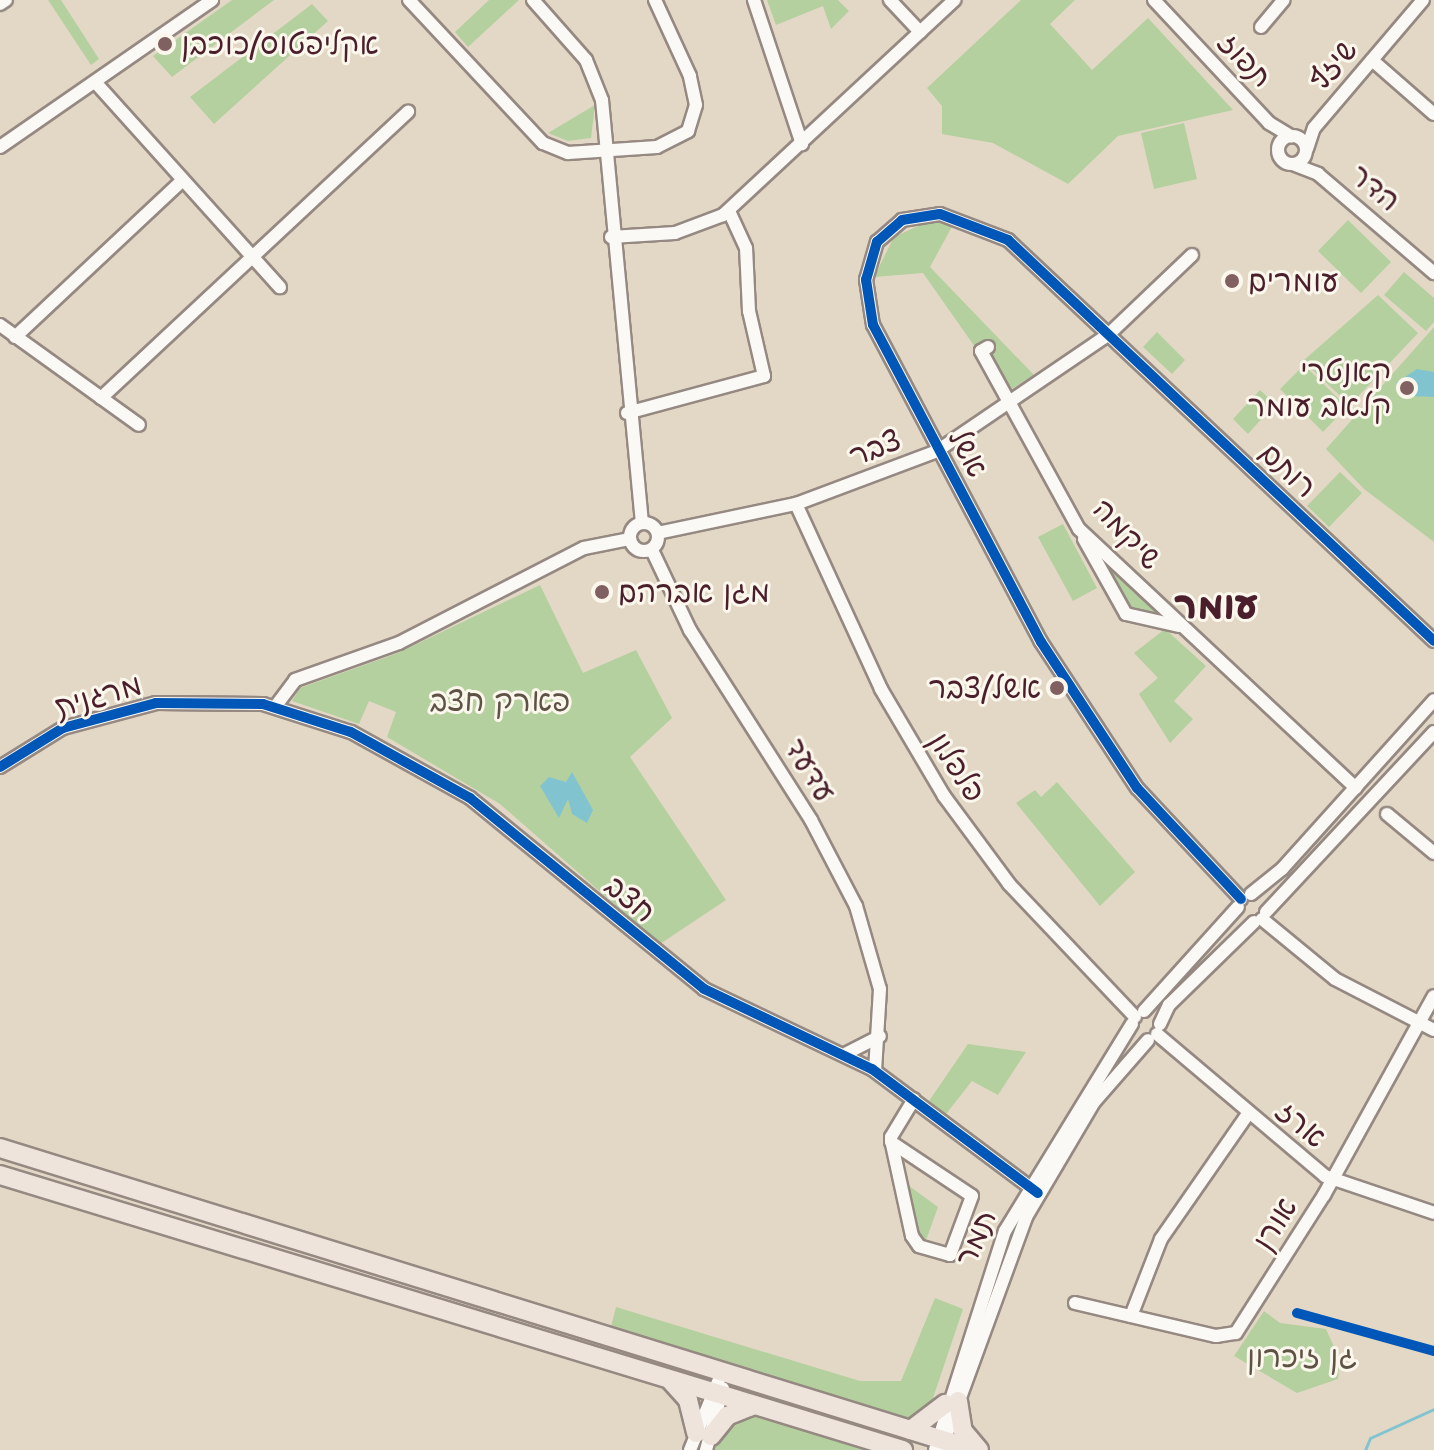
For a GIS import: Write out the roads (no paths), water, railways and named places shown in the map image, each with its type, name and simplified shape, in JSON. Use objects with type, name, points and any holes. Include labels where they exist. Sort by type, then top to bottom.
[{"type":"highway","points":[[0,1148],[911,1430],[939,1445],[977,1450]]},
{"type":"highway","points":[[0,1175],[903,1450]]},
{"type":"highway","points":[[669,1379],[688,1400],[701,1442],[727,1416],[754,1405]]},
{"type":"highway","points":[[911,1430],[952,1402],[963,1431],[977,1450]]},
{"type":"street","points":[[0,4],[6,0]]},
{"type":"street","points":[[0,147],[212,0]]},
{"type":"street","points":[[409,0],[547,146],[608,150],[667,145],[692,124],[685,60],[655,0]]},
{"type":"street","points":[[275,707],[295,680],[399,643],[584,548],[630,539],[642,523],[627,413],[611,237],[608,150],[592,72],[533,0]]},
{"type":"street","points":[[754,0],[802,144]]},
{"type":"street","points":[[890,0],[920,32]]},
{"type":"street","points":[[611,237],[675,233],[729,211],[954,0]]},
{"type":"street","name":"תפוז","points":[[1154,0],[1265,120],[1293,136],[1307,150]]},
{"type":"street","points":[[1261,27],[1284,0]]},
{"type":"street","name":"שיזף","points":[[1307,150],[1314,128],[1423,0]]},
{"type":"street","points":[[1372,60],[1434,114]]},
{"type":"street","points":[[96,83],[280,287]]},
{"type":"street","points":[[101,398],[408,112]]},
{"type":"street","name":"תפוז","points":[[1265,120],[1278,149]]},
{"type":"street","name":"שיזף","points":[[1293,136],[1314,128]]},
{"type":"street","points":[[1293,136],[1278,149],[1284,162],[1295,165],[1307,150]]},
{"type":"street","name":"הדר","points":[[1307,150],[1318,174]]},
{"type":"street","name":"הדר","points":[[1295,165],[1318,174],[1434,273]]},
{"type":"street","points":[[15,337],[183,180]]},
{"type":"street","points":[[627,413],[763,379],[746,248],[729,211]]},
{"type":"street","name":"אשל","points":[[1109,334],[989,228],[940,214],[893,226],[872,253],[867,304],[939,449],[1096,732],[1162,818],[1243,900]]},
{"type":"street","name":"צבר","points":[[658,533],[796,504],[939,449],[1109,334],[1192,255]]},
{"type":"street","points":[[0,325],[139,425]]},
{"type":"street","name":"רותם","points":[[1109,334],[1434,641]]},
{"type":"street","name":"שיקמה","points":[[988,347],[981,351],[1079,529],[1356,788]]},
{"type":"street","name":"פלפלון","points":[[796,504],[874,675],[937,786],[1009,884],[1137,1017]]},
{"type":"street","points":[[630,539],[638,551],[652,550],[658,533],[642,523]]},
{"type":"street","points":[[1079,529],[1126,614],[1185,629]]},
{"type":"street","name":"עדעד","points":[[652,550],[690,630],[846,884],[878,975],[881,1033],[875,1070]]},
{"type":"street","name":"תמר","points":[[939,1445],[984,1283],[1033,1190],[1137,1017],[1243,900],[1356,788],[1434,700]]},
{"type":"street","name":"חצב","points":[[171,701],[275,707],[351,732],[425,769],[697,984],[875,1070],[1033,1190]]},
{"type":"street","name":"מרגנית","points":[[0,767],[84,720],[171,701]]},
{"type":"street","name":"תמר","points":[[1033,1190],[1105,1086],[1155,1032],[1169,1005],[1261,917],[1434,732]]},
{"type":"street","points":[[1387,814],[1434,853]]},
{"type":"street","points":[[1243,900],[1263,898],[1261,917]]},
{"type":"street","points":[[1243,900],[1320,968],[1414,1023],[1434,1030]]},
{"type":"street","name":"אורן","points":[[1075,1303],[1233,1335],[1332,1180],[1414,1023],[1434,996]]},
{"type":"street","points":[[1137,1017],[1155,1032]]},
{"type":"street","points":[[1137,1017],[1155,1032]]},
{"type":"street","name":"ארז","points":[[1155,1032],[1248,1114],[1332,1180],[1434,1213]]},
{"type":"street","points":[[845,1054],[868,1048],[881,1033]]},
{"type":"street","points":[[891,1142],[972,1196],[950,1255],[914,1241],[891,1142],[914,1099]]},
{"type":"street","points":[[1131,1316],[1161,1239],[1248,1114]]},
{"type":"street","points":[[701,1442],[722,1372]]},
{"type":"water","points":[[1417,369],[1434,372],[1434,397],[1410,396],[1396,383]]},
{"type":"water","points":[[572,772],[593,810],[587,823],[572,814],[568,799],[559,818],[540,786],[549,777],[566,782]]},
{"type":"waterway","points":[[1365,1450],[1370,1438],[1434,1409]]},
{"type":"place","name":"אקליפטוס/כוכבן","points":[[165,44]]},
{"type":"place","name":"עומרים","points":[[1232,281]]},
{"type":"place","name":"קאנטרי קלאב עומר","points":[[1407,388]]},
{"type":"place","name":"מגן אברהם","points":[[602,592]]},
{"type":"place","name":"אשל/צבר","points":[[1057,688]]},
{"type":"district","name":"עומר","points":[[1216,605]]},
{"type":"park label","name":"פארק חצב","points":[[500,701]]},
{"type":"park label","name":"גן זיכרון","points":[[1302,1357]]}]
